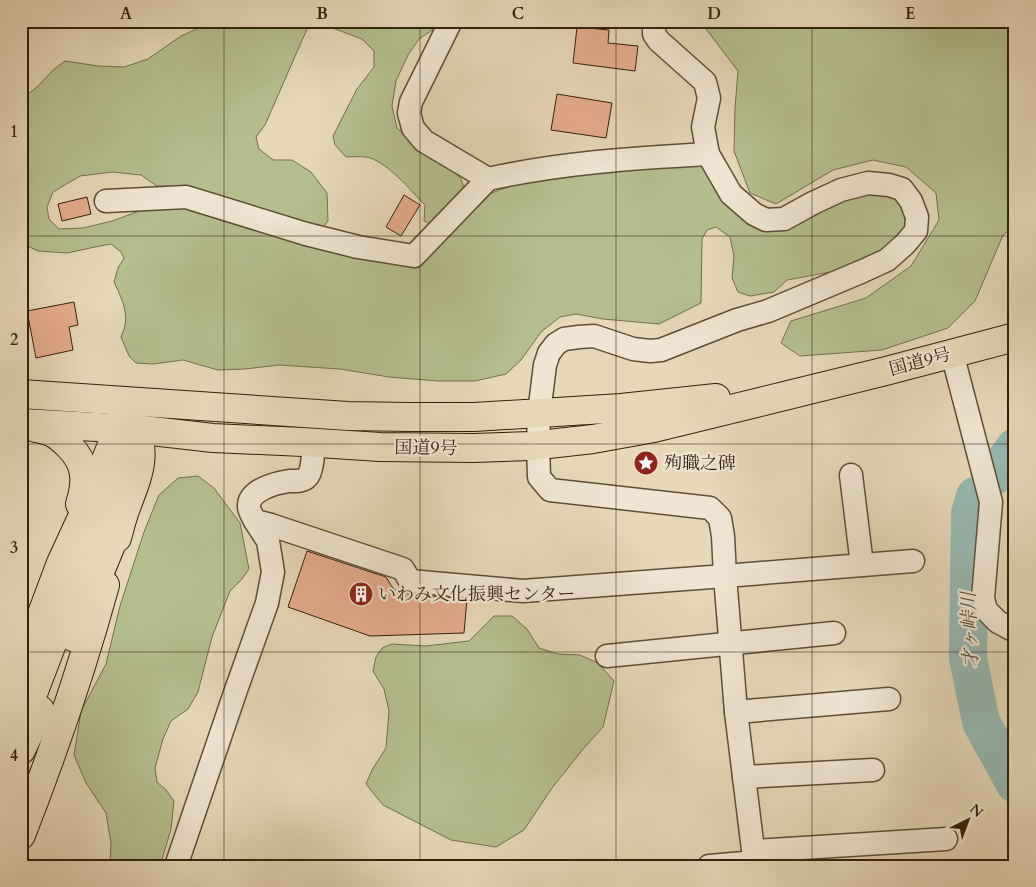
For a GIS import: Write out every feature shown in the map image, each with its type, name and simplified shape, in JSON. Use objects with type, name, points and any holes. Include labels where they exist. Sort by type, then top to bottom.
[{"type":"highway","name":"国道9号","points":[[21,394],[51,396],[130,419],[213,438],[380,447],[474,448],[538,445],[593,439],[654,428],[1015,336]]},
{"type":"highway","name":"国道9号","points":[[21,424],[141,418],[154,408],[170,403],[348,416],[474,417],[621,408],[825,385]]},
{"type":"highway","points":[[21,750],[56,678],[135,485],[139,472],[141,453],[130,419]]},
{"type":"highway","points":[[61,563],[130,419]]},
{"type":"highway","points":[[21,725],[130,419]]},
{"type":"highway","points":[[21,424],[51,432],[62,439],[74,450],[80,459],[84,471],[83,494],[61,563],[21,665]]},
{"type":"highway","points":[[135,485],[145,468],[164,451],[182,444],[213,438]]},
{"type":"highway","points":[[21,834],[43,778],[78,676],[123,516]]},
{"type":"street","points":[[451,21],[411,102],[410,113],[413,128],[424,141],[488,179]]},
{"type":"street","points":[[654,21],[654,34],[659,41],[705,82],[709,98],[703,127],[708,154],[731,194],[754,214],[766,220],[784,219],[840,190],[868,183],[889,185],[902,190],[911,201],[917,216],[916,232],[887,260],[768,311],[737,320],[661,350],[633,349],[594,336],[564,339],[556,344],[549,353],[545,365],[539,413],[538,445],[540,477],[550,490],[710,508],[720,518],[723,536],[736,712],[754,860]]},
{"type":"street","points":[[106,200],[186,197],[306,234],[358,247],[414,256],[488,179],[514,173],[597,162],[658,156],[708,154]]},
{"type":"street","points":[[952,353],[991,502],[982,598],[986,610],[998,622],[1015,631]]},
{"type":"street","points":[[176,866],[267,603],[273,572],[268,542],[254,521],[249,508],[250,501],[256,492],[270,486],[302,480],[308,476],[311,468],[314,443]]},
{"type":"street","points":[[851,475],[862,565]]},
{"type":"street","points":[[254,521],[403,569],[410,581],[523,591],[913,561]]},
{"type":"street","points":[[606,656],[834,632]]},
{"type":"street","points":[[736,712],[889,699]]},
{"type":"street","points":[[744,778],[873,770]]},
{"type":"street","points":[[708,866],[946,839]]},
{"type":"green space","points":[[211,21],[443,21],[419,39],[408,55],[396,81],[392,106],[397,128],[408,138],[450,167],[461,179],[464,188],[432,225],[424,221],[425,205],[390,170],[374,159],[346,157],[335,145],[333,136],[357,89],[374,67],[374,51],[362,39],[319,23],[307,29],[265,125],[256,137],[259,149],[273,160],[292,160],[311,172],[327,193],[328,221],[320,231],[188,188],[157,186],[141,175],[112,172],[80,176],[53,192],[47,207],[49,219],[59,229],[83,228],[112,221],[156,205],[187,207],[410,263],[478,198],[521,182],[674,162],[700,166],[758,226],[838,203],[875,189],[897,196],[908,212],[906,234],[881,254],[836,271],[787,280],[774,292],[750,296],[738,292],[732,278],[734,256],[730,237],[716,227],[707,230],[702,239],[701,303],[659,324],[603,319],[576,314],[560,317],[541,332],[521,360],[506,374],[475,381],[438,381],[389,377],[340,369],[279,365],[218,370],[183,360],[153,364],[136,363],[129,356],[121,337],[126,319],[123,303],[114,282],[118,268],[124,258],[121,252],[111,244],[67,253],[38,251],[21,243],[21,100],[65,61],[98,66],[124,67],[148,59],[181,36]]},
{"type":"green space","points":[[700,21],[1015,21],[1015,225],[1003,235],[975,301],[948,328],[882,350],[800,356],[781,343],[791,321],[866,298],[911,266],[939,220],[936,193],[906,167],[873,160],[833,170],[776,204],[750,193],[734,151],[738,71]]},
{"type":"green space","points":[[198,476],[214,488],[240,523],[249,569],[230,591],[212,637],[198,692],[188,709],[171,721],[163,739],[155,768],[157,782],[174,801],[171,829],[160,866],[108,866],[110,863],[111,843],[106,813],[86,783],[74,755],[81,711],[106,664],[120,606],[144,532],[159,495],[178,478]]},
{"type":"green space","points":[[494,616],[512,616],[527,629],[539,648],[558,654],[580,655],[598,663],[614,681],[603,727],[552,788],[524,830],[496,847],[451,840],[383,805],[366,784],[372,770],[386,748],[389,711],[384,689],[373,671],[376,657],[382,648],[392,644],[426,646],[469,641]]},
{"type":"building","points":[[577,27],[609,30],[608,43],[638,46],[635,71],[573,63]]},
{"type":"building","points":[[557,94],[612,103],[606,138],[551,130]]},
{"type":"building","points":[[404,195],[420,205],[401,236],[386,227]]},
{"type":"building","points":[[87,197],[91,214],[62,221],[58,204]]},
{"type":"building","points":[[74,302],[78,325],[69,327],[73,350],[36,358],[27,311]]},
{"type":"building","name":"いわみ文化振興センター","points":[[307,551],[386,577],[394,590],[409,594],[467,599],[464,633],[370,636],[288,607]]},
{"type":"waterway","name":"才ヶ峠川","points":[[994,476],[1015,447]]},
{"type":"waterway","name":"才ヶ峠川","points":[[975,496],[970,513],[968,658],[981,722],[1015,784]]},
{"type":"place","name":"殉職之碑","points":[[646,463]]},
{"type":"place","name":"いわみ文化振興センター","points":[[361,594]]}]
